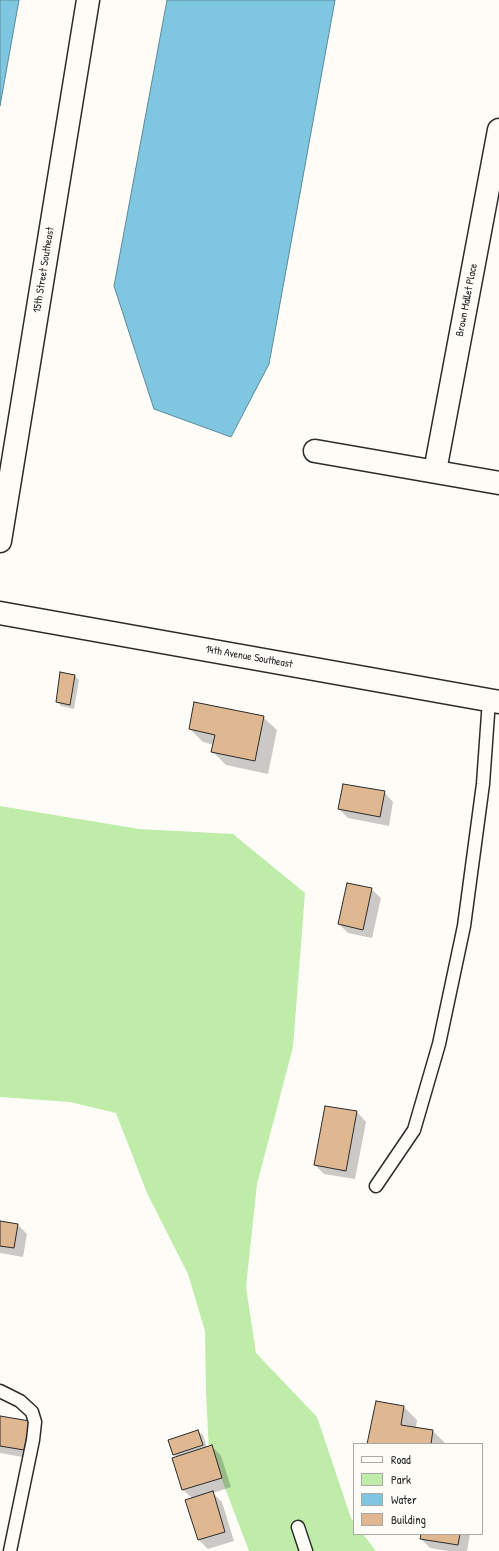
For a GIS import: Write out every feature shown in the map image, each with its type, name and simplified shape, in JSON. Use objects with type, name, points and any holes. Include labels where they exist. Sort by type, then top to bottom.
[{"type":"street","name":"15th Street Southeast","points":[[0,541],[88,0]]},
{"type":"street","name":"Brown Mallet Place","points":[[436,471],[499,130]]},
{"type":"street","points":[[315,451],[499,482]]},
{"type":"street","name":"14th Avenue Southeast","points":[[0,613],[494,701]]},
{"type":"lane","points":[[376,1186],[414,1130],[439,1044],[464,926],[494,701]]},
{"type":"lane","points":[[0,1391],[20,1401],[32,1412],[35,1422],[33,1440],[10,1551]]},
{"type":"lane","points":[[298,1526],[306,1551]]},
{"type":"green space","points":[[0,806],[139,829],[233,834],[305,893],[293,1047],[257,1184],[246,1287],[256,1353],[317,1417],[353,1521],[353,1535],[364,1535],[376,1551],[249,1551],[222,1480],[209,1452],[205,1331],[188,1274],[147,1193],[116,1113],[70,1102],[0,1097]]},
{"type":"water","points":[[0,0],[19,0],[0,106]]},
{"type":"water","points":[[167,0],[335,0],[269,364],[231,437],[154,409],[114,286]]},
{"type":"building","points":[[60,672],[75,675],[70,705],[56,702]]},
{"type":"building","points":[[194,702],[264,716],[255,761],[211,752],[215,735],[189,729]]},
{"type":"building","points":[[343,784],[385,791],[380,817],[338,809]]},
{"type":"building","points":[[347,883],[372,888],[363,930],[338,924]]},
{"type":"building","points":[[325,1106],[357,1111],[346,1171],[314,1165]]},
{"type":"building","points":[[0,1221],[18,1224],[14,1248],[0,1246]]},
{"type":"building","points":[[376,1401],[404,1406],[401,1425],[433,1430],[431,1443],[367,1443]]},
{"type":"building","points":[[0,1416],[30,1421],[24,1450],[0,1446]]},
{"type":"building","points":[[198,1430],[203,1445],[173,1455],[168,1440]]},
{"type":"building","points":[[212,1445],[222,1478],[182,1490],[172,1458]]},
{"type":"building","points":[[213,1491],[225,1532],[198,1540],[185,1500]]},
{"type":"building","points":[[421,1535],[460,1535],[458,1545],[420,1539]]}]
